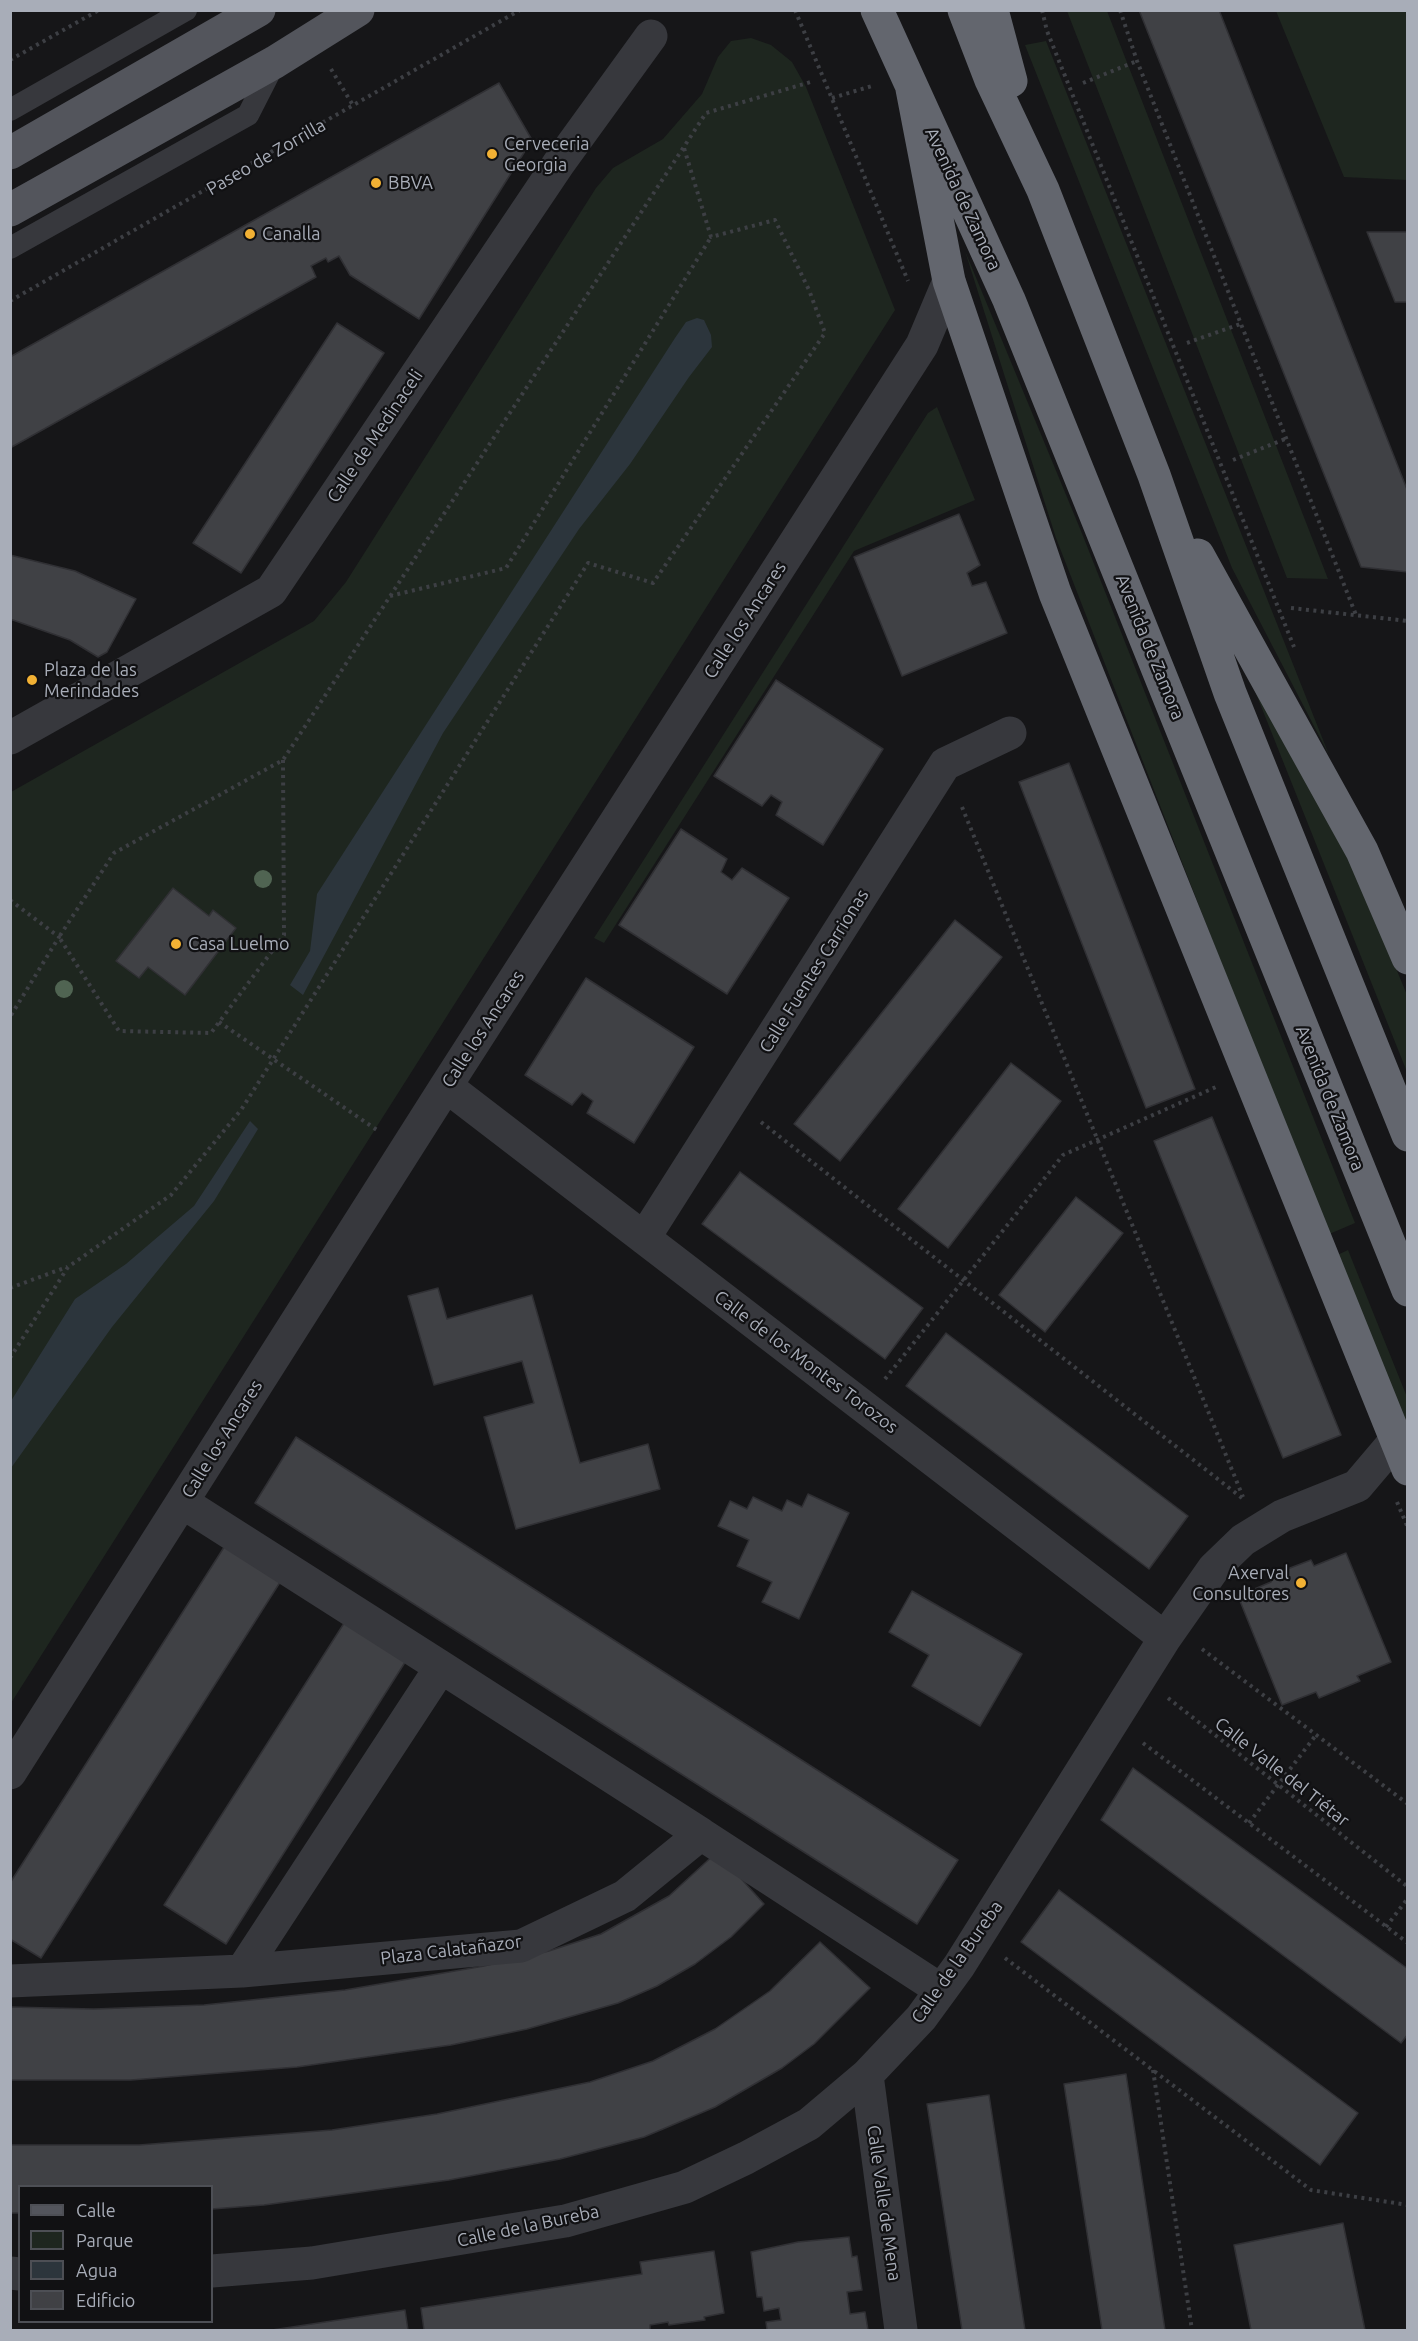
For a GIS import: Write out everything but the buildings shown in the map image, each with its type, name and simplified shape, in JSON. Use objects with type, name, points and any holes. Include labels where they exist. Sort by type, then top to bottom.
[{"type":"highway","name":"Avenida de Zamora","points":[[877,10],[1009,300],[1407,1290]]},
{"type":"highway","points":[[964,10],[991,80],[1043,190],[1154,475],[1230,693],[1407,1135]]},
{"type":"highway","points":[[992,10],[1043,190]]},
{"type":"highway","points":[[912,89],[949,281],[1055,593],[1402,1455]]},
{"type":"highway","points":[[1154,475],[1362,850],[1407,958]]},
{"type":"main road","points":[[10,210],[275,62],[358,10]]},
{"type":"main road","points":[[10,153],[252,11]]},
{"type":"street","name":"Calle de Medinaceli","points":[[10,738],[271,591],[559,162],[651,36]]},
{"type":"street","name":"Calle los Ancares","points":[[10,1773],[446,1086],[922,345],[949,281]]},
{"type":"street","points":[[945,764],[1010,734]]},
{"type":"street","name":"Calle Fuentes Carrionas","points":[[644,1238],[945,764]]},
{"type":"street","name":"Calle de los Montes Torozos","points":[[446,1086],[864,1406],[1169,1633]]},
{"type":"street","name":"Calle de la Bureba","points":[[213,2271],[312,2263],[554,2223],[685,2187],[809,2124],[867,2075],[921,2018],[977,1937],[1113,1720],[1214,1568],[1243,1540],[1282,1516],[1357,1486],[1402,1455]]},
{"type":"street","points":[[182,1502],[941,1990]]},
{"type":"street","points":[[242,1971],[441,1667]]},
{"type":"street","name":"Plaza Calatañazor","points":[[10,1982],[242,1971],[521,1946],[625,1896],[701,1834]]},
{"type":"street","name":"Calle Valle de Mena","points":[[867,2075],[901,2331]]},
{"type":"lane","points":[[10,110],[186,10]]},
{"type":"lane","points":[[10,248],[248,115],[275,62]]},
{"type":"path","points":[[10,60],[99,10]]},
{"type":"path","name":"Paseo de Zorrilla","points":[[10,301],[520,10]]},
{"type":"path","points":[[795,10],[909,285]]},
{"type":"path","points":[[1042,10],[1047,31],[1297,655]]},
{"type":"path","points":[[1120,10],[1137,61],[1356,615]]},
{"type":"path","points":[[1083,83],[1137,61]]},
{"type":"path","points":[[10,1017],[114,853],[283,760],[706,113],[814,81]]},
{"type":"path","points":[[684,147],[711,237]]},
{"type":"path","points":[[10,1288],[68,1267],[171,1195],[241,1110],[588,563],[653,583],[825,333],[809,290],[775,220],[711,237],[506,568],[390,596]]},
{"type":"path","points":[[1187,343],[1240,324]]},
{"type":"path","points":[[1233,460],[1285,439]]},
{"type":"path","points":[[1291,608],[1407,621]]},
{"type":"path","points":[[10,900],[60,937],[119,1031],[211,1033],[284,935],[283,760]]},
{"type":"path","points":[[732,1099],[1244,1500],[945,764]]},
{"type":"path","points":[[219,1022],[406,1150]]},
{"type":"path","points":[[864,1406],[963,1278],[1063,1155],[1221,1085]]},
{"type":"path","points":[[10,1358],[68,1267]]},
{"type":"path","points":[[1169,1633],[1316,1735],[1407,1804]]},
{"type":"path","name":"Calle Valle del Tiétar","points":[[1141,1677],[1407,1887]]},
{"type":"path","points":[[1113,1720],[1407,1943]]},
{"type":"path","points":[[1249,1824],[1316,1735]]},
{"type":"path","points":[[1386,1927],[1407,1898]]},
{"type":"path","points":[[977,1937],[1311,2190],[1407,2205]]},
{"type":"path","points":[[1153,2070],[1192,2331]]},
{"type":"green space","points":[[1067,11],[1107,11],[1328,579],[1287,578]]},
{"type":"green space","points":[[1276,11],[1407,11],[1407,180],[1344,177]]},
{"type":"green space","points":[[751,38],[771,45],[792,62],[806,87],[895,310],[11,1703],[11,792],[314,621],[346,582],[596,188],[613,168],[663,139],[702,94],[718,57],[731,41]]},
{"type":"green space","points":[[1046,41],[1329,755],[1232,568],[1025,45]]},
{"type":"green space","points":[[965,251],[1081,531],[1355,1223],[1327,1235],[1056,538]]},
{"type":"green space","points":[[937,407],[975,500],[854,551],[604,943],[594,938],[928,413]]},
{"type":"green space","points":[[1239,651],[1358,876],[1407,995],[1407,1072]]},
{"type":"green space","points":[[1348,1250],[1407,1397],[1407,1435],[1335,1256]]},
{"type":"water","points":[[697,318],[704,320],[711,335],[712,347],[630,464],[579,529],[443,733],[303,995],[290,985],[310,951],[317,894],[675,338],[686,322]]},
{"type":"water","points":[[250,1121],[258,1129],[214,1201],[112,1327],[11,1468],[11,1401],[75,1299],[126,1264],[194,1206]]},
{"type":"place","name":"Cerveceria Georgia","points":[[492,154]]},
{"type":"place","name":"BBVA","points":[[376,183]]},
{"type":"place","name":"Canalla","points":[[250,234]]},
{"type":"place","name":"Plaza de las Merindades","points":[[32,680]]},
{"type":"place","name":"Casa Luelmo","points":[[176,944]]},
{"type":"place","name":"Axerval Consultores","points":[[1301,1583]]}]
